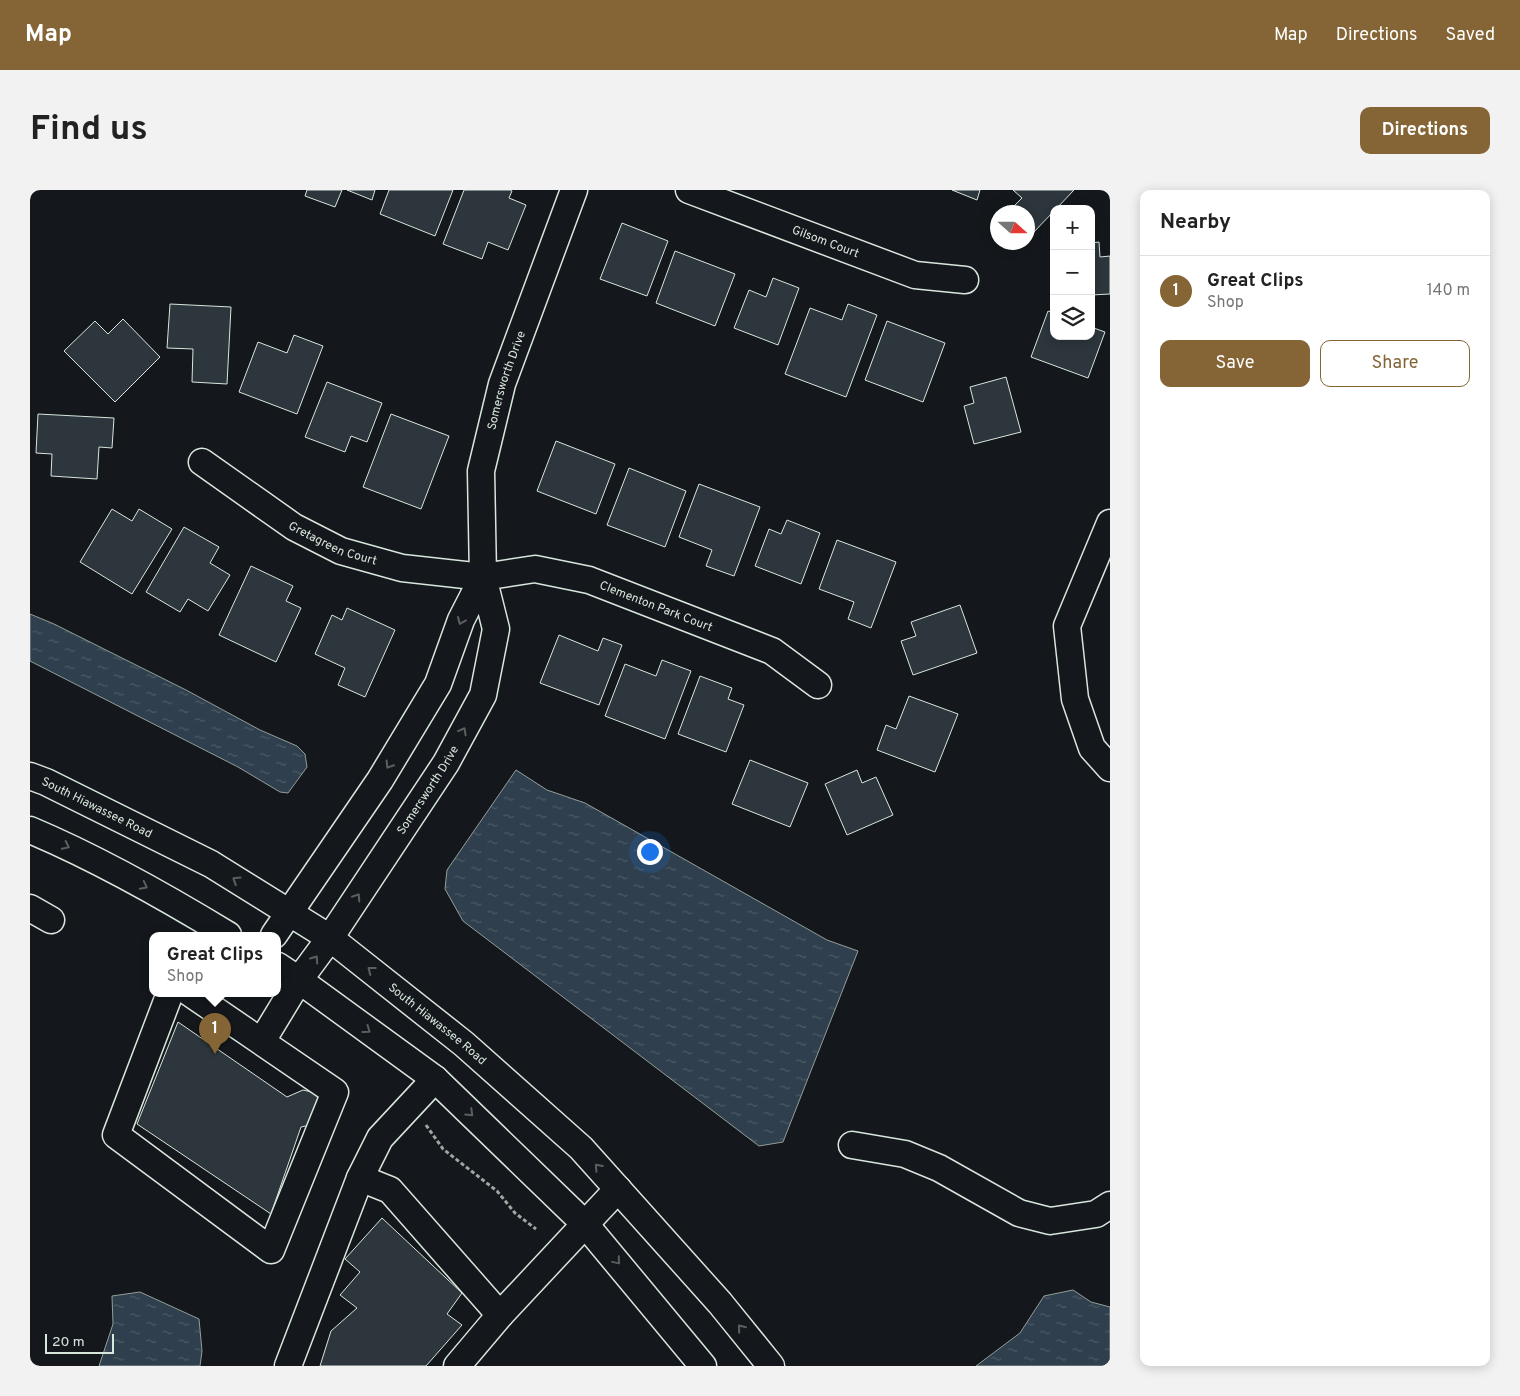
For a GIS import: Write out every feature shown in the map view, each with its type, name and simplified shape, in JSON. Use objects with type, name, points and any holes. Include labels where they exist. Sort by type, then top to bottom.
[{"type":"street","name":"Somersworth Drive","points":[[262,1041],[300,980],[446,763],[483,696],[496,630],[483,577],[481,471],[502,384],[574,190]]},
{"type":"street","name":"Gilsom Court","points":[[690,190],[915,275],[965,280]]},
{"type":"street","name":"Gretagreen Court","points":[[202,462],[294,527],[341,551],[402,568],[483,577]]},
{"type":"street","points":[[1110,523],[1067,626],[1075,699],[1092,748],[1110,768]]},
{"type":"street","name":"Clementon Park Court","points":[[483,577],[535,569],[589,580],[772,651],[818,685]]},
{"type":"street","name":"Somersworth Drive","points":[[276,932],[380,780],[438,684],[461,620],[483,577]]},
{"type":"street","name":"South Hiawassee Road","points":[[30,776],[46,782],[211,864],[330,938],[464,1044],[581,1148],[720,1303],[771,1366]]},
{"type":"street","points":[[30,830],[63,844],[157,892],[223,932]]},
{"type":"street","points":[[281,968],[435,1079],[585,1224],[703,1366]]},
{"type":"street","points":[[168,997],[116,1135],[271,1250],[335,1092],[196,997]]},
{"type":"street","points":[[288,1366],[360,1178],[380,1138],[435,1079]]},
{"type":"street","points":[[852,1145],[905,1154],[939,1168],[1019,1213],[1050,1221],[1096,1214],[1110,1205]]},
{"type":"street","points":[[360,1178],[390,1190],[500,1315]]},
{"type":"street","points":[[457,1366],[500,1315],[618,1189]]},
{"type":"path","points":[[424,1120],[430,1132],[443,1149],[497,1191],[516,1213],[536,1228]]},
{"type":"water","points":[[30,614],[54,624],[186,690],[260,730],[297,746],[305,754],[307,767],[288,793],[280,792],[238,767],[30,661]]},
{"type":"water","points":[[516,770],[547,790],[585,803],[827,940],[858,951],[783,1142],[759,1146],[463,921],[445,889],[447,870]]},
{"type":"water","points":[[1073,1290],[1091,1302],[1110,1307],[1110,1366],[976,1366],[1020,1333],[1044,1296]]},
{"type":"water","points":[[140,1292],[199,1319],[202,1351],[200,1366],[99,1366],[113,1324],[112,1296]]},
{"type":"building","points":[[307,190],[342,190],[335,207],[305,196]]},
{"type":"building","points":[[347,190],[375,190],[372,200]]},
{"type":"building","points":[[389,190],[453,190],[435,236],[380,214]]},
{"type":"building","points":[[464,190],[510,190],[512,191],[509,198],[526,205],[508,250],[488,242],[482,259],[443,244]]},
{"type":"building","points":[[952,190],[980,190],[977,200]]},
{"type":"building","points":[[1013,190],[1074,190],[1060,205],[1050,205],[1050,215],[1035,231],[1035,205],[1015,205],[1022,198]]},
{"type":"building","points":[[622,223],[668,241],[647,296],[600,279]]},
{"type":"building","points":[[1095,242],[1099,242],[1100,257],[1110,256],[1110,294],[1095,295]]},
{"type":"building","points":[[675,251],[735,274],[715,326],[656,303]]},
{"type":"building","points":[[773,278],[799,288],[778,345],[734,328],[749,290],[766,297]]},
{"type":"building","points":[[170,304],[231,307],[227,384],[192,382],[193,349],[167,348]]},
{"type":"building","points":[[848,304],[877,315],[846,397],[785,374],[810,308],[842,320]]},
{"type":"building","points":[[1048,311],[1050,312],[1050,340],[1095,340],[1095,328],[1105,332],[1088,378],[1031,357]]},
{"type":"building","points":[[123,319],[160,357],[115,402],[64,351],[95,321],[108,334]]},
{"type":"building","points":[[887,321],[945,343],[923,402],[865,380]]},
{"type":"building","points":[[294,335],[323,346],[297,414],[239,392],[258,342],[287,353]]},
{"type":"building","points":[[1006,377],[1021,432],[974,444],[964,406],[974,403],[970,387]]},
{"type":"building","points":[[327,382],[382,403],[367,442],[351,436],[345,452],[305,437]]},
{"type":"building","points":[[38,414],[114,418],[112,448],[99,447],[97,479],[51,476],[52,454],[36,453]]},
{"type":"building","points":[[391,414],[449,436],[421,509],[363,487]]},
{"type":"building","points":[[556,441],[615,464],[596,514],[537,491]]},
{"type":"building","points":[[629,468],[686,491],[665,547],[607,525]]},
{"type":"building","points":[[699,484],[760,507],[734,576],[706,566],[712,550],[679,537]]},
{"type":"building","points":[[112,509],[132,521],[139,509],[172,529],[132,594],[80,562]]},
{"type":"building","points":[[787,520],[820,533],[801,584],[755,566],[769,529],[781,534]]},
{"type":"building","points":[[184,527],[219,547],[210,563],[230,575],[208,611],[188,599],[180,612],[146,592]]},
{"type":"building","points":[[837,540],[896,562],[871,628],[848,619],[854,602],[819,589]]},
{"type":"building","points":[[251,566],[293,586],[286,601],[301,608],[276,662],[219,635]]},
{"type":"building","points":[[960,605],[977,653],[913,675],[901,641],[916,636],[911,622]]},
{"type":"building","points":[[347,608],[395,630],[365,697],[338,685],[345,668],[315,654],[332,615],[342,620]]},
{"type":"building","points":[[559,635],[598,651],[603,638],[622,645],[599,705],[540,683]]},
{"type":"building","points":[[662,660],[691,671],[665,739],[605,716],[625,664],[656,676]]},
{"type":"building","points":[[700,676],[732,688],[728,699],[744,705],[726,752],[678,734]]},
{"type":"building","points":[[909,696],[958,714],[935,772],[877,750],[886,725],[896,729]]},
{"type":"building","points":[[750,760],[808,783],[790,827],[732,804]]},
{"type":"building","points":[[857,770],[862,783],[876,777],[893,815],[847,835],[825,784]]},
{"type":"building","points":[[178,1022],[287,1097],[303,1090],[320,1094],[319,1123],[301,1127],[271,1214],[137,1124]]},
{"type":"building","points":[[382,1218],[462,1293],[447,1314],[462,1325],[426,1366],[320,1366],[331,1331],[357,1308],[340,1295],[360,1272],[345,1259]]},
{"type":"place","name":"Great Clips","points":[[215,1054]]}]
